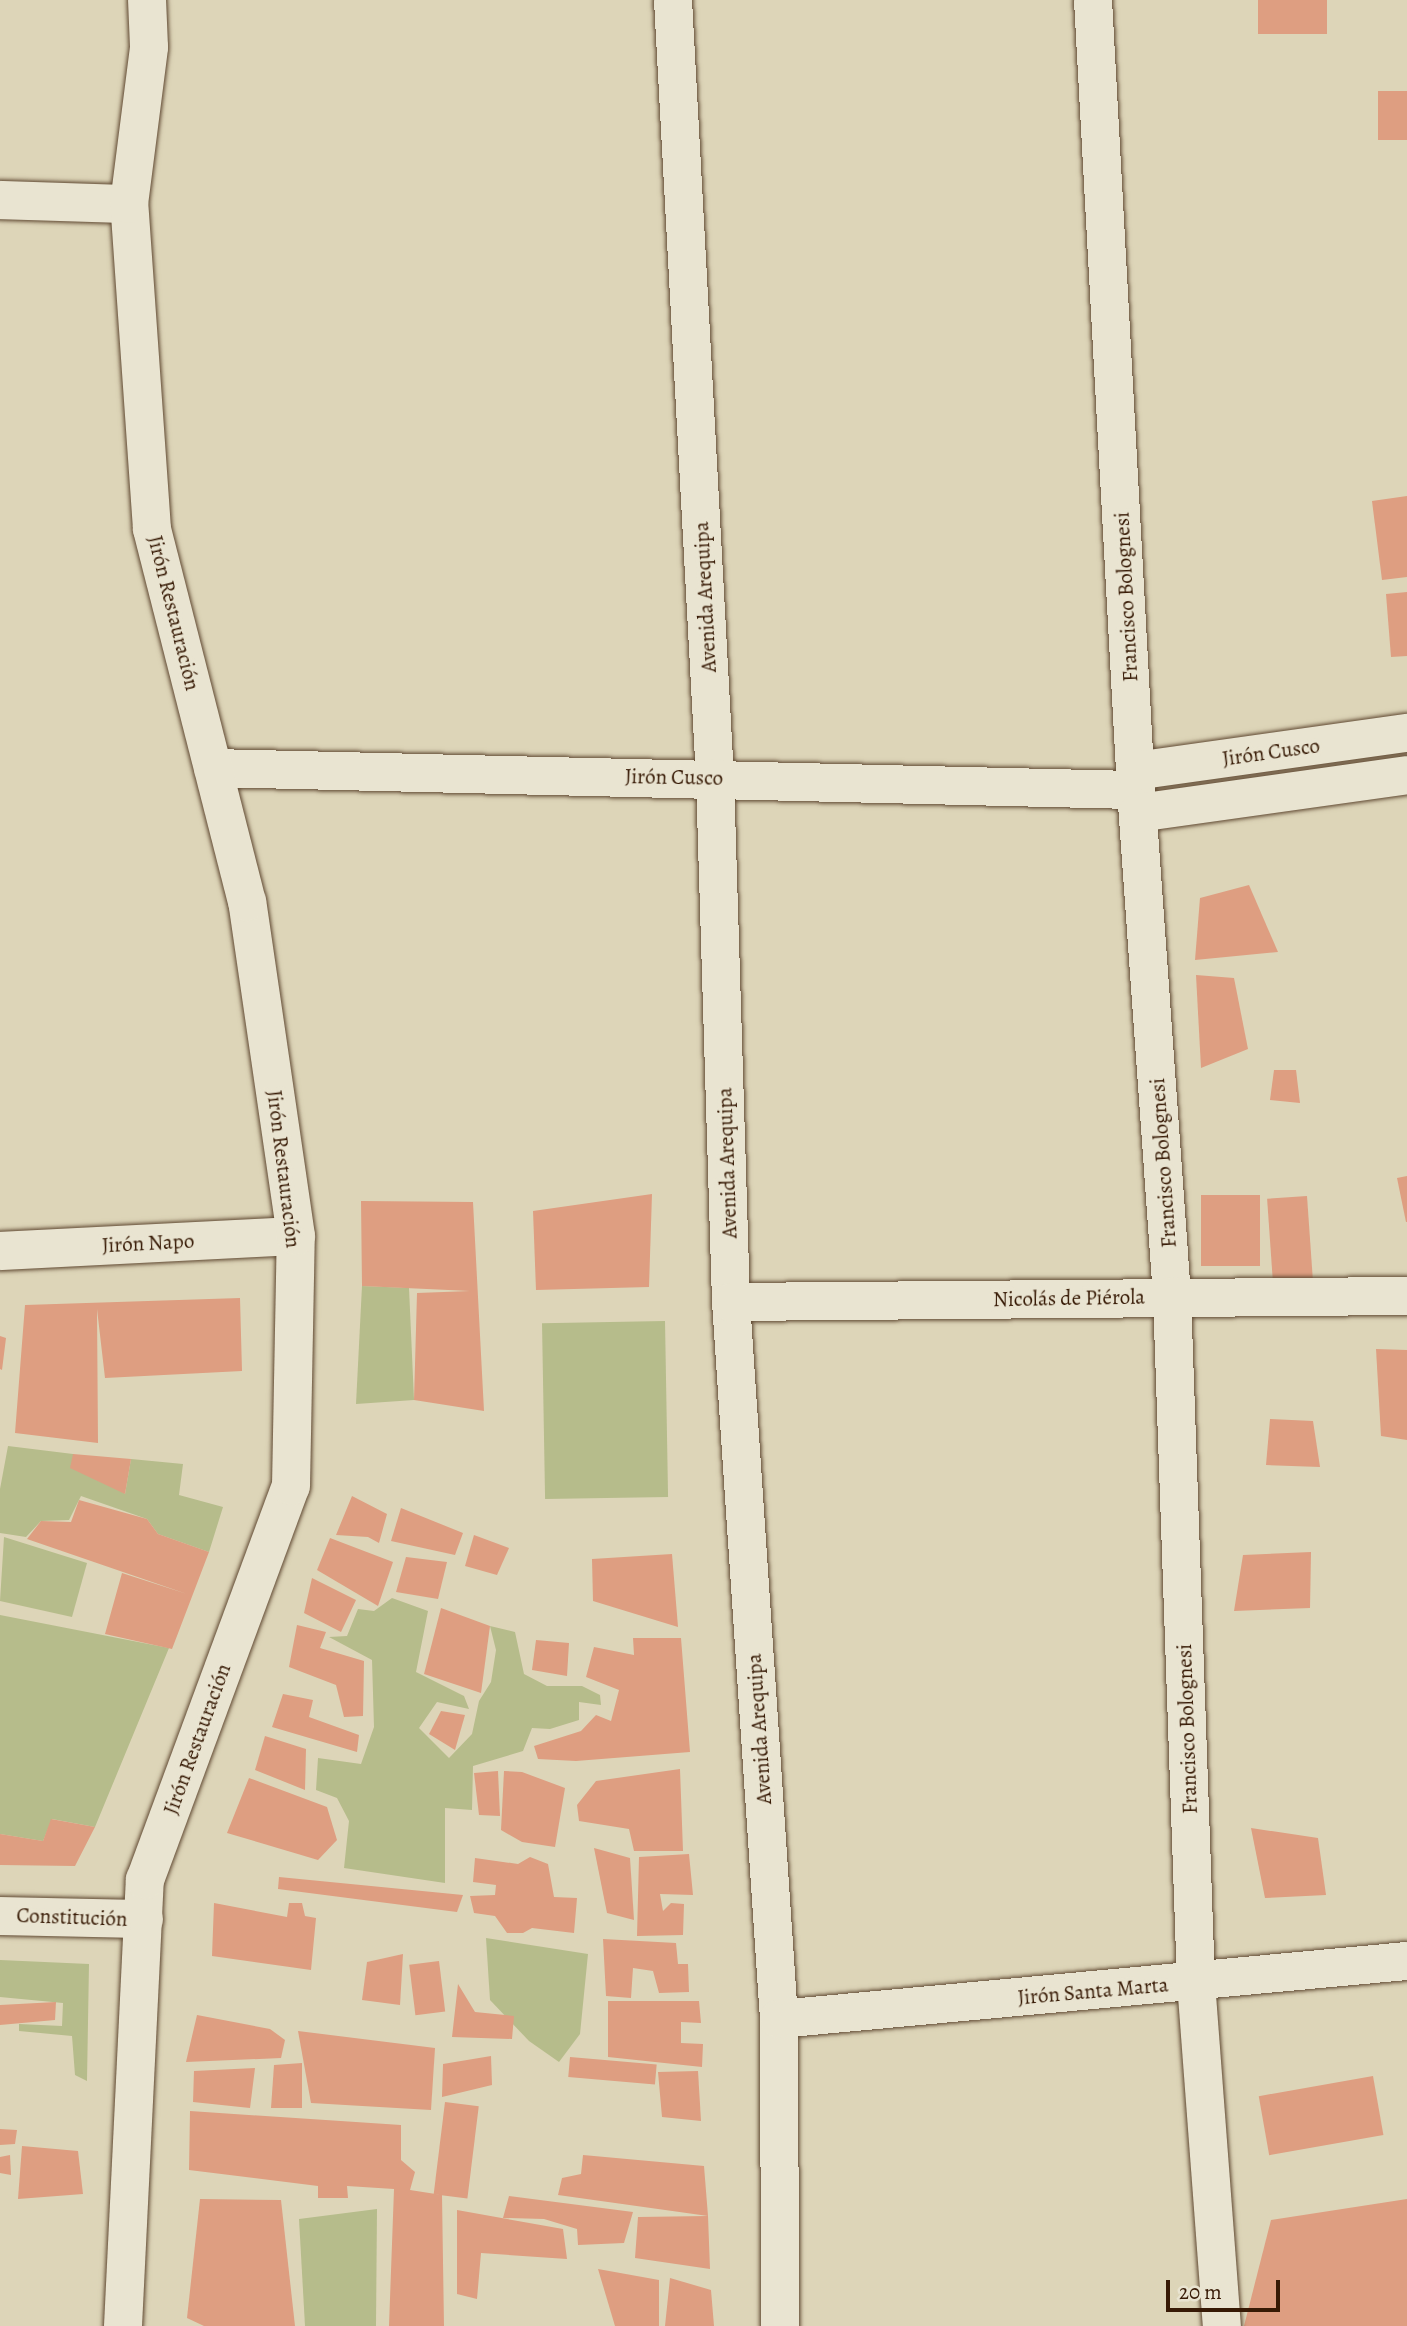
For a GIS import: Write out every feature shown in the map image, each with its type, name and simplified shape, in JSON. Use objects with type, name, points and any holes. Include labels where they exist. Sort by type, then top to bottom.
[{"type":"street","name":"Jirón Restauración","points":[[122,2326],[145,1880],[291,1486],[296,1236],[247,902],[152,529],[129,204],[149,47],[147,0]]},
{"type":"street","name":"Avenida Arequipa","points":[[673,0],[715,778],[731,1302],[779,2019],[780,2326]]},
{"type":"street","name":"Francisco Bolognesi","points":[[1093,0],[1136,791],[1172,1296],[1196,1982],[1222,2326]]},
{"type":"street","points":[[0,200],[129,204]]},
{"type":"street","name":"Jirón Cusco","points":[[1136,791],[1407,733]]},
{"type":"street","name":"Jirón Cusco","points":[[213,768],[715,778],[1136,791],[1407,775]]},
{"type":"street","name":"Jirón Napo","points":[[0,1251],[296,1236]]},
{"type":"street","name":"Nicolás de Piérola","points":[[731,1302],[1407,1296]]},
{"type":"street","name":"Constitución","points":[[0,1916],[144,1919]]},
{"type":"street","name":"Jirón Santa Marta","points":[[779,2019],[1407,1961]]},
{"type":"green space","points":[[362,1286],[409,1288],[414,1400],[356,1404]]},
{"type":"green space","points":[[665,1321],[668,1497],[545,1499],[542,1323]]},
{"type":"green space","points":[[8,1446],[73,1454],[125,1494],[131,1459],[183,1464],[179,1495],[223,1507],[209,1552],[158,1534],[147,1519],[81,1496],[69,1520],[41,1521],[26,1537],[0,1533],[0,1489]]},
{"type":"green space","points":[[4,1537],[87,1563],[72,1617],[0,1601]]},
{"type":"green space","points":[[392,1598],[428,1611],[416,1672],[464,1696],[469,1709],[437,1702],[419,1728],[449,1758],[472,1734],[479,1701],[491,1682],[496,1650],[490,1626],[515,1632],[524,1674],[547,1686],[582,1686],[600,1695],[601,1705],[579,1702],[579,1720],[550,1729],[532,1728],[523,1751],[473,1766],[472,1810],[445,1808],[445,1883],[344,1868],[349,1821],[337,1798],[316,1790],[318,1758],[361,1764],[374,1727],[372,1660],[329,1637],[347,1636],[358,1609],[374,1611]]},
{"type":"green space","points":[[0,1615],[169,1648],[95,1827],[52,1819],[43,1841],[0,1834]]},
{"type":"green space","points":[[486,1938],[588,1954],[580,2034],[559,2062],[529,2041],[490,2000]]},
{"type":"green space","points":[[0,1960],[89,1964],[87,2081],[75,2075],[72,2036],[19,2031],[19,2024],[62,2026],[63,2003],[0,1997]]},
{"type":"green space","points":[[377,2209],[376,2326],[305,2326],[299,2219]]},
{"type":"building","points":[[1258,0],[1327,0],[1327,34],[1258,34]]},
{"type":"building","points":[[1378,91],[1407,91],[1407,140],[1378,140]]},
{"type":"building","points":[[1407,496],[1407,577],[1382,580],[1372,501]]},
{"type":"building","points":[[1407,592],[1407,656],[1391,657],[1386,594]]},
{"type":"building","points":[[1249,885],[1278,952],[1195,960],[1200,898]]},
{"type":"building","points":[[1196,975],[1234,978],[1248,1049],[1201,1068]]},
{"type":"building","points":[[1274,1070],[1296,1070],[1300,1103],[1270,1100]]},
{"type":"building","points":[[1407,1176],[1407,1222],[1406,1222],[1397,1178]]},
{"type":"building","points":[[652,1194],[649,1287],[536,1290],[533,1211]]},
{"type":"building","points":[[1201,1195],[1260,1195],[1260,1266],[1201,1266]]},
{"type":"building","points":[[1307,1196],[1313,1284],[1273,1287],[1267,1199]]},
{"type":"building","points":[[361,1201],[473,1202],[484,1411],[414,1400],[417,1293],[470,1291],[362,1286]]},
{"type":"building","points":[[240,1298],[242,1371],[105,1378],[97,1309],[98,1443],[15,1433],[25,1305]]},
{"type":"building","points":[[0,1336],[6,1338],[2,1370],[0,1369]]},
{"type":"building","points":[[1376,1349],[1407,1350],[1407,1440],[1381,1436]]},
{"type":"building","points":[[1270,1419],[1313,1421],[1320,1467],[1266,1465]]},
{"type":"building","points":[[73,1454],[131,1459],[125,1494],[70,1468]]},
{"type":"building","points":[[352,1496],[387,1514],[379,1543],[368,1537],[336,1535]]},
{"type":"building","points":[[79,1500],[147,1519],[158,1534],[209,1552],[172,1649],[105,1634],[122,1573],[187,1594],[27,1539],[41,1521],[71,1522]]},
{"type":"building","points":[[401,1508],[463,1533],[455,1555],[391,1541]]},
{"type":"building","points":[[474,1535],[509,1548],[497,1575],[465,1566]]},
{"type":"building","points":[[330,1538],[393,1562],[378,1606],[317,1570]]},
{"type":"building","points":[[1311,1552],[1310,1608],[1234,1611],[1243,1555]]},
{"type":"building","points":[[672,1554],[678,1627],[593,1601],[592,1559]]},
{"type":"building","points":[[406,1557],[447,1562],[438,1599],[396,1592]]},
{"type":"building","points":[[312,1578],[356,1600],[341,1632],[304,1613]]},
{"type":"building","points":[[441,1608],[490,1626],[481,1693],[424,1674]]},
{"type":"building","points":[[297,1625],[326,1632],[320,1648],[364,1661],[363,1716],[344,1717],[336,1685],[289,1667]]},
{"type":"building","points":[[633,1638],[681,1638],[690,1752],[576,1761],[538,1759],[534,1746],[581,1731],[596,1715],[611,1721],[619,1690],[586,1677],[594,1647],[634,1655]]},
{"type":"building","points":[[536,1640],[569,1643],[567,1676],[532,1670]]},
{"type":"building","points":[[283,1694],[313,1700],[309,1717],[359,1735],[357,1752],[272,1727]]},
{"type":"building","points":[[441,1711],[465,1715],[455,1750],[429,1734]]},
{"type":"building","points":[[265,1736],[306,1749],[305,1790],[255,1770]]},
{"type":"building","points":[[680,1769],[683,1851],[634,1851],[629,1829],[579,1821],[577,1805],[596,1781]]},
{"type":"building","points":[[498,1771],[500,1816],[479,1815],[474,1773]]},
{"type":"building","points":[[504,1771],[522,1772],[565,1788],[555,1847],[522,1842],[501,1830]]},
{"type":"building","points":[[249,1778],[327,1807],[337,1840],[318,1860],[227,1833]]},
{"type":"building","points":[[51,1819],[95,1827],[75,1866],[0,1865],[0,1834],[43,1841]]},
{"type":"building","points":[[1251,1828],[1318,1838],[1326,1895],[1265,1898]]},
{"type":"building","points":[[594,1848],[630,1858],[634,1920],[607,1913]]},
{"type":"building","points":[[689,1854],[693,1895],[660,1894],[663,1911],[671,1903],[684,1904],[683,1935],[637,1936],[639,1857]]},
{"type":"building","points":[[530,1857],[548,1864],[554,1897],[577,1898],[574,1933],[532,1928],[523,1933],[507,1933],[495,1916],[474,1913],[470,1896],[495,1895],[496,1885],[473,1882],[475,1858],[518,1864]]},
{"type":"building","points":[[279,1877],[463,1895],[457,1912],[278,1889]]},
{"type":"building","points":[[214,1903],[287,1917],[289,1903],[302,1903],[305,1916],[316,1918],[311,1970],[212,1956]]},
{"type":"building","points":[[603,1939],[676,1943],[678,1964],[688,1964],[689,1992],[659,1993],[653,1971],[633,1968],[631,1998],[606,1996]]},
{"type":"building","points":[[403,1954],[400,2005],[362,2000],[367,1962]]},
{"type":"building","points":[[439,1961],[445,2012],[415,2015],[409,1965]]},
{"type":"building","points":[[458,1984],[475,2012],[514,2016],[512,2039],[452,2037]]},
{"type":"building","points":[[608,2001],[699,2001],[701,2023],[681,2022],[681,2043],[703,2044],[702,2067],[608,2057]]},
{"type":"building","points":[[56,2002],[55,2020],[0,2025],[0,2005]]},
{"type":"building","points":[[197,2015],[270,2029],[285,2040],[281,2058],[186,2062]]},
{"type":"building","points":[[298,2031],[435,2048],[431,2110],[311,2103]]},
{"type":"building","points":[[491,2056],[492,2085],[442,2097],[443,2064]]},
{"type":"building","points":[[570,2057],[657,2065],[655,2085],[568,2077]]},
{"type":"building","points":[[302,2063],[302,2108],[271,2108],[274,2065]]},
{"type":"building","points":[[255,2068],[250,2108],[193,2102],[194,2071]]},
{"type":"building","points":[[698,2071],[701,2121],[662,2117],[658,2072]]},
{"type":"building","points":[[1373,2076],[1383,2135],[1269,2155],[1259,2096]]},
{"type":"building","points":[[445,2102],[479,2106],[467,2198],[434,2194]]},
{"type":"building","points":[[190,2111],[401,2125],[401,2160],[415,2172],[410,2190],[442,2195],[444,2326],[389,2326],[394,2189],[347,2186],[348,2198],[318,2198],[318,2186],[189,2170]]},
{"type":"building","points":[[0,2129],[17,2130],[15,2144],[0,2145]]},
{"type":"building","points":[[22,2146],[78,2151],[83,2194],[18,2199]]},
{"type":"building","points":[[10,2155],[11,2175],[0,2173],[0,2157]]},
{"type":"building","points":[[583,2155],[704,2166],[708,2216],[558,2195],[562,2178],[581,2174]]},
{"type":"building","points":[[509,2196],[633,2212],[624,2243],[578,2245],[577,2229],[544,2219],[503,2218]]},
{"type":"building","points":[[200,2199],[281,2200],[295,2326],[204,2326],[187,2318]]},
{"type":"building","points":[[1407,2199],[1407,2326],[1244,2326],[1271,2220]]},
{"type":"building","points":[[457,2210],[563,2229],[567,2259],[481,2253],[477,2299],[457,2294]]},
{"type":"building","points":[[708,2216],[710,2269],[635,2258],[638,2217]]},
{"type":"building","points":[[598,2269],[659,2280],[659,2326],[615,2326]]},
{"type":"building","points":[[670,2278],[711,2290],[714,2326],[665,2326]]}]
